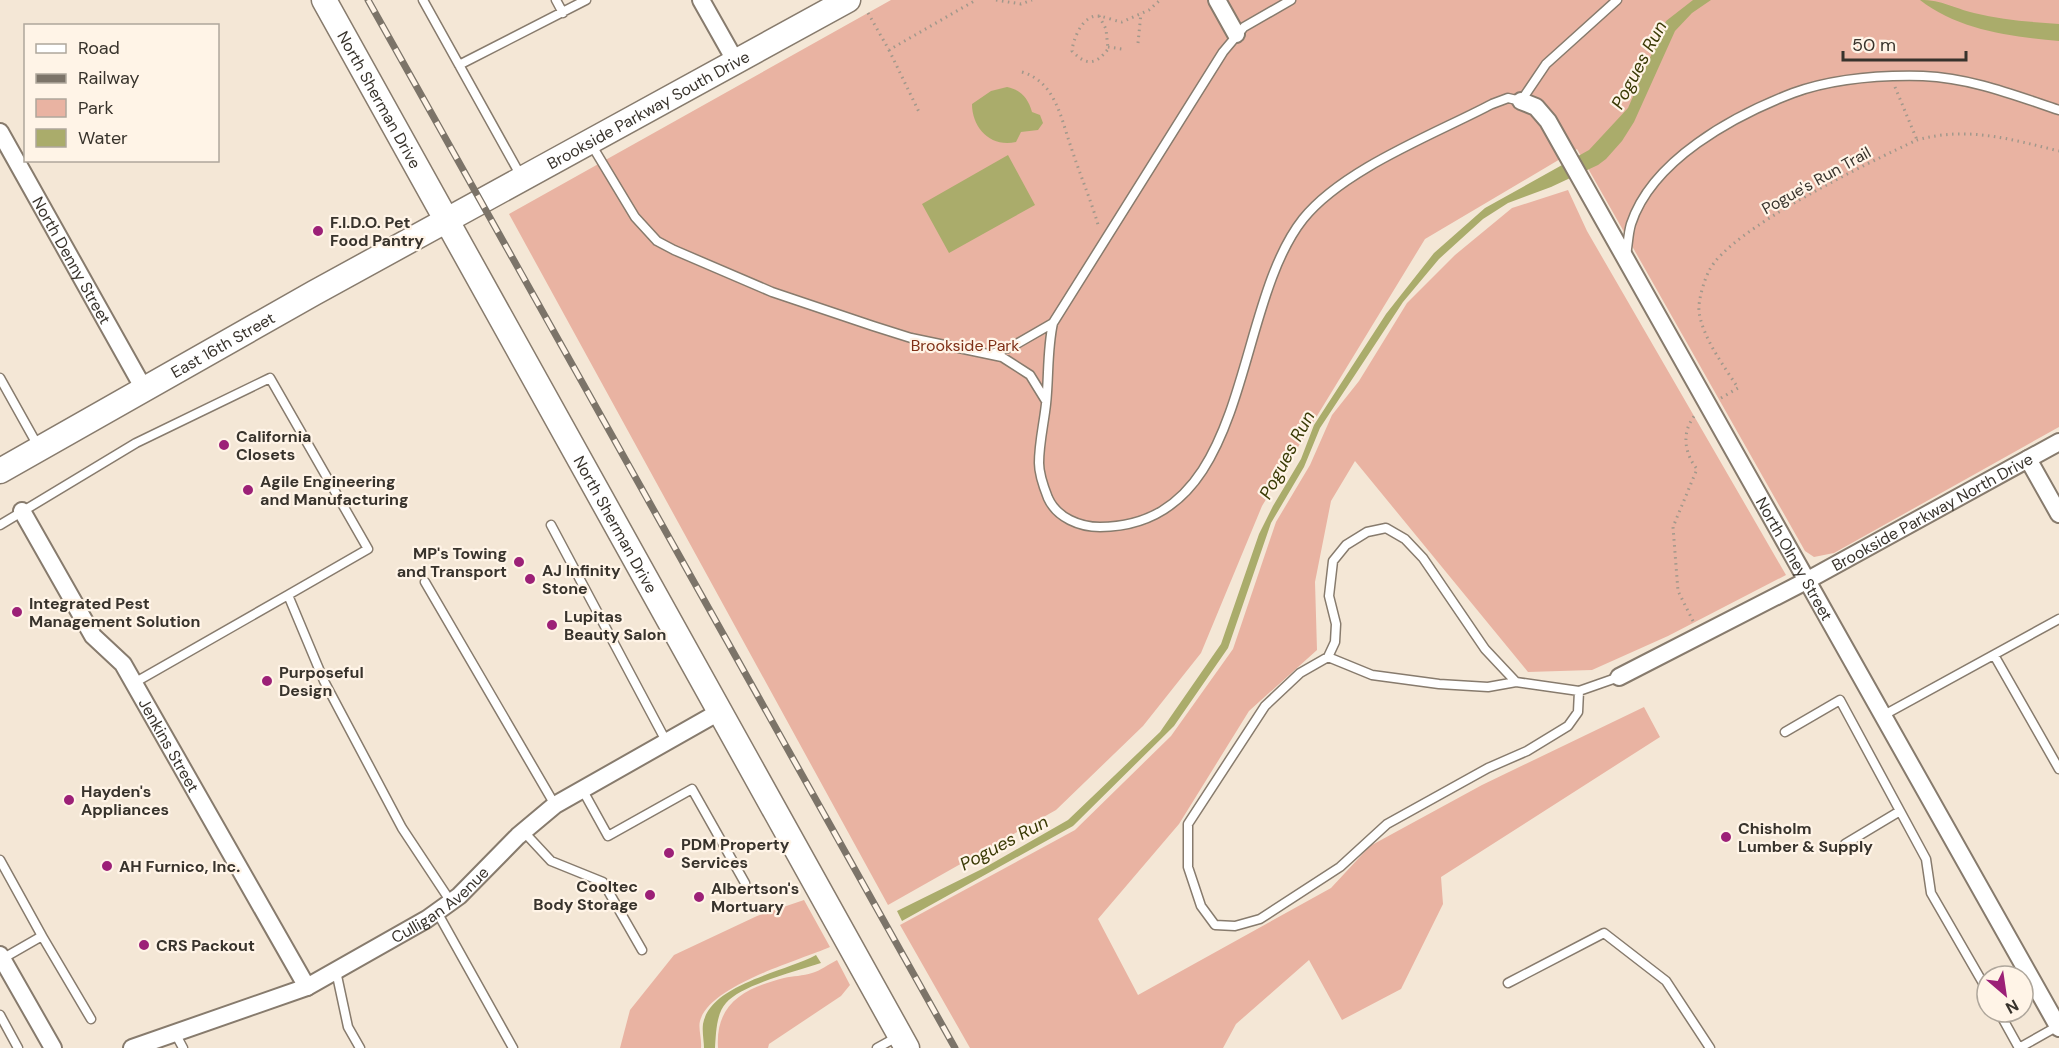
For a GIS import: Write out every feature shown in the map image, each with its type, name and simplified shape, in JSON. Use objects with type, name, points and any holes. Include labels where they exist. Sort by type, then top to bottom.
[{"type":"main road","name":"North Sherman Drive","points":[[324,0],[904,1041]]},
{"type":"main road","name":"Brookside Parkway South Drive","points":[[448,220],[736,62],[858,7]]},
{"type":"main road","name":"East 16th Street","points":[[0,471],[448,220]]},
{"type":"street","points":[[701,0],[736,62]]},
{"type":"street","points":[[1217,0],[1236,34]]},
{"type":"street","name":"North Olney Street","points":[[1521,101],[1536,107],[1548,121],[2059,1027]]},
{"type":"street","name":"North Denny Street","points":[[0,132],[144,389]]},
{"type":"street","name":"Brookside Parkway North Drive","points":[[1619,676],[1808,580],[2059,442]]},
{"type":"street","points":[[2028,459],[2059,514]]},
{"type":"street","name":"Jenkins Street","points":[[22,511],[93,636],[123,664],[307,987]]},
{"type":"street","name":"Culligan Avenue","points":[[132,1048],[179,1040],[307,987],[336,971],[444,907],[482,875],[524,832],[555,805],[719,712]]},
{"type":"street","points":[[1,957],[53,1048]]},
{"type":"lane","points":[[423,0],[524,180]]},
{"type":"lane","points":[[556,0],[563,13]]},
{"type":"lane","points":[[459,65],[586,0]]},
{"type":"lane","points":[[1291,0],[1236,34],[1102,241],[1053,323],[1049,339],[1046,402],[1039,464],[1049,500],[1060,514],[1076,523],[1091,527],[1107,527],[1151,518],[1186,493],[1207,466],[1218,443],[1270,281],[1281,256],[1303,219],[1340,186],[1373,165],[1492,104],[1508,98],[1521,101],[1546,64],[1617,0]]},
{"type":"lane","points":[[1626,258],[1631,225],[1648,192],[1676,159],[1737,120],[1793,93],[1836,84],[1890,77],[1925,76],[1966,80],[2059,110]]},
{"type":"lane","points":[[590,143],[635,217],[657,241],[772,292],[873,326],[911,338],[1002,357],[1030,375],[1046,402]]},
{"type":"lane","points":[[990,354],[1013,346],[1053,323]]},
{"type":"lane","points":[[0,378],[39,449]]},
{"type":"lane","points":[[0,525],[136,443],[270,378],[368,549],[134,683]]},
{"type":"lane","points":[[551,525],[666,741]]},
{"type":"lane","points":[[1328,657],[1372,675],[1439,684],[1488,687],[1515,682],[1579,691],[1578,712],[1568,726],[1527,751],[1488,768],[1387,824],[1340,867],[1260,919],[1235,926],[1215,925],[1201,906],[1188,867],[1188,824],[1265,706],[1300,673],[1328,657],[1335,642],[1336,624],[1329,596],[1333,561],[1346,545],[1367,532],[1386,528],[1404,539],[1423,558],[1485,649],[1515,682]]},
{"type":"lane","points":[[425,582],[555,805]]},
{"type":"lane","points":[[288,595],[324,681],[444,907],[513,1048]]},
{"type":"lane","points":[[1884,716],[2059,619]]},
{"type":"lane","points":[[1994,655],[2059,769]]},
{"type":"lane","name":"Brookside Parkway North Drive","points":[[1579,691],[1619,676]]},
{"type":"lane","points":[[1785,732],[1839,700],[1926,859],[1931,893],[1975,969]]},
{"type":"lane","points":[[582,789],[608,836],[692,789],[745,883]]},
{"type":"lane","points":[[1845,844],[1900,811]]},
{"type":"lane","points":[[524,832],[551,861],[603,882],[642,950]]},
{"type":"lane","points":[[0,860],[91,1019]]},
{"type":"lane","points":[[1508,983],[1604,933],[1666,981],[1710,1048]]},
{"type":"lane","points":[[1,957],[42,936]]},
{"type":"lane","points":[[336,971],[348,1027],[360,1048]]},
{"type":"lane","points":[[0,1015],[18,1048]]},
{"type":"lane","points":[[2006,1024],[2019,1048],[2059,1027]]},
{"type":"lane","points":[[877,1048],[904,1041]]},
{"type":"path","points":[[889,50],[976,0]]},
{"type":"path","points":[[996,0],[1021,4],[1032,0]]},
{"type":"path","points":[[1099,16],[1106,29],[1108,47],[1100,60],[1092,63],[1081,61],[1072,51],[1073,38],[1088,19],[1099,16],[1122,22],[1160,0]]},
{"type":"path","points":[[858,7],[889,50],[919,112]]},
{"type":"path","points":[[1138,43],[1141,13]]},
{"type":"path","points":[[1108,47],[1122,49]]},
{"type":"path","points":[[1022,72],[1029,74],[1055,99],[1089,192],[1102,241]]},
{"type":"path","points":[[1890,77],[1909,116],[1917,140]]},
{"type":"path","name":"Pogue's Run Trail","points":[[1720,398],[1738,388],[1704,330],[1699,309],[1709,269],[1734,243],[1789,206],[1917,140],[1940,134],[1966,132],[1996,136],[2059,151]]},
{"type":"path","points":[[1690,614],[1678,591],[1673,527],[1697,470],[1688,458],[1686,431],[1690,421],[1699,411]]},
{"type":"green space","name":"Brookside Park","points":[[891,0],[2059,0],[2059,427],[1834,553],[1814,557],[1805,551],[1577,149],[1425,239],[1262,506],[1201,653],[1143,726],[1056,810],[888,905],[509,214]]},
{"type":"green space","points":[[1568,190],[1587,231],[1786,575],[1668,636],[1592,670],[1528,672],[1355,461],[1331,501],[1315,582],[1317,650],[1249,711],[1179,824],[1098,919],[1138,995],[1331,888],[1370,846],[1482,785],[1644,707],[1660,737],[1441,877],[1443,904],[1401,989],[1342,1020],[1309,960],[1236,1024],[1223,1048],[970,1048],[900,925],[1075,830],[1171,736],[1233,649],[1276,522],[1310,465],[1332,415],[1359,381],[1407,303],[1455,255],[1512,208]]},
{"type":"green space","points":[[804,900],[830,947],[777,967],[737,985],[720,996],[707,1008],[700,1021],[701,1048],[620,1048],[630,1010],[674,955],[757,916]]},
{"type":"green space","points":[[837,960],[850,985],[841,996],[769,1044],[768,1048],[718,1048],[718,1032],[722,1019],[735,1000],[757,987],[784,978],[815,972]]},
{"type":"water","points":[[1693,0],[1711,0],[1692,13],[1675,31],[1634,122],[1622,141],[1606,159],[1551,187],[1508,203],[1483,219],[1439,259],[1403,302],[1320,428],[1304,467],[1271,523],[1228,648],[1174,726],[1073,826],[902,921],[897,911],[984,868],[1068,820],[1160,732],[1221,644],[1259,534],[1273,506],[1301,459],[1314,425],[1386,314],[1434,253],[1485,208],[1589,150],[1628,108],[1666,21]]},
{"type":"water","points":[[1920,0],[1942,3],[1995,17],[2059,24],[2059,41],[2004,34],[1968,25],[1935,10]]},
{"type":"water","points":[[1007,87],[1023,95],[1032,112],[1040,115],[1043,123],[1038,130],[1021,132],[1016,142],[1007,143],[991,139],[979,128],[975,121],[972,104],[991,91]]},
{"type":"water","points":[[1008,155],[1035,205],[949,253],[922,204]]},
{"type":"water","points":[[816,955],[821,963],[770,979],[733,996],[720,1013],[715,1048],[704,1048],[703,1024],[709,1010],[719,999],[750,981]]},
{"type":"railway","points":[[368,0],[955,1048]]},
{"type":"place","name":"F.I.D.O. Pet Food Pantry","points":[[318,231]]},
{"type":"place","name":"California Closets","points":[[224,445]]},
{"type":"place","name":"Agile Engineering and Manufacturing","points":[[248,490]]},
{"type":"place","name":"MP's Towing and Transport","points":[[519,562]]},
{"type":"place","name":"AJ Infinity Stone","points":[[530,579]]},
{"type":"place","name":"Integrated Pest Management Solution","points":[[17,612]]},
{"type":"place","name":"Lupitas Beauty Salon","points":[[552,625]]},
{"type":"place","name":"Purposeful Design","points":[[267,681]]},
{"type":"place","name":"Hayden's Appliances","points":[[69,800]]},
{"type":"place","name":"Chisholm Lumber & Supply","points":[[1726,837]]},
{"type":"place","name":"PDM Property Services","points":[[669,853]]},
{"type":"place","name":"AH Furnico, Inc.","points":[[107,866]]},
{"type":"place","name":"Cooltec Body Storage","points":[[650,895]]},
{"type":"place","name":"Albertson's Mortuary","points":[[699,897]]},
{"type":"place","name":"CRS Packout","points":[[144,945]]},
{"type":"water label","name":"Pogues Run","points":[[1639,65]]},
{"type":"water label","name":"Pogues Run","points":[[1287,455]]},
{"type":"water label","name":"Pogues Run","points":[[1004,843]]}]
